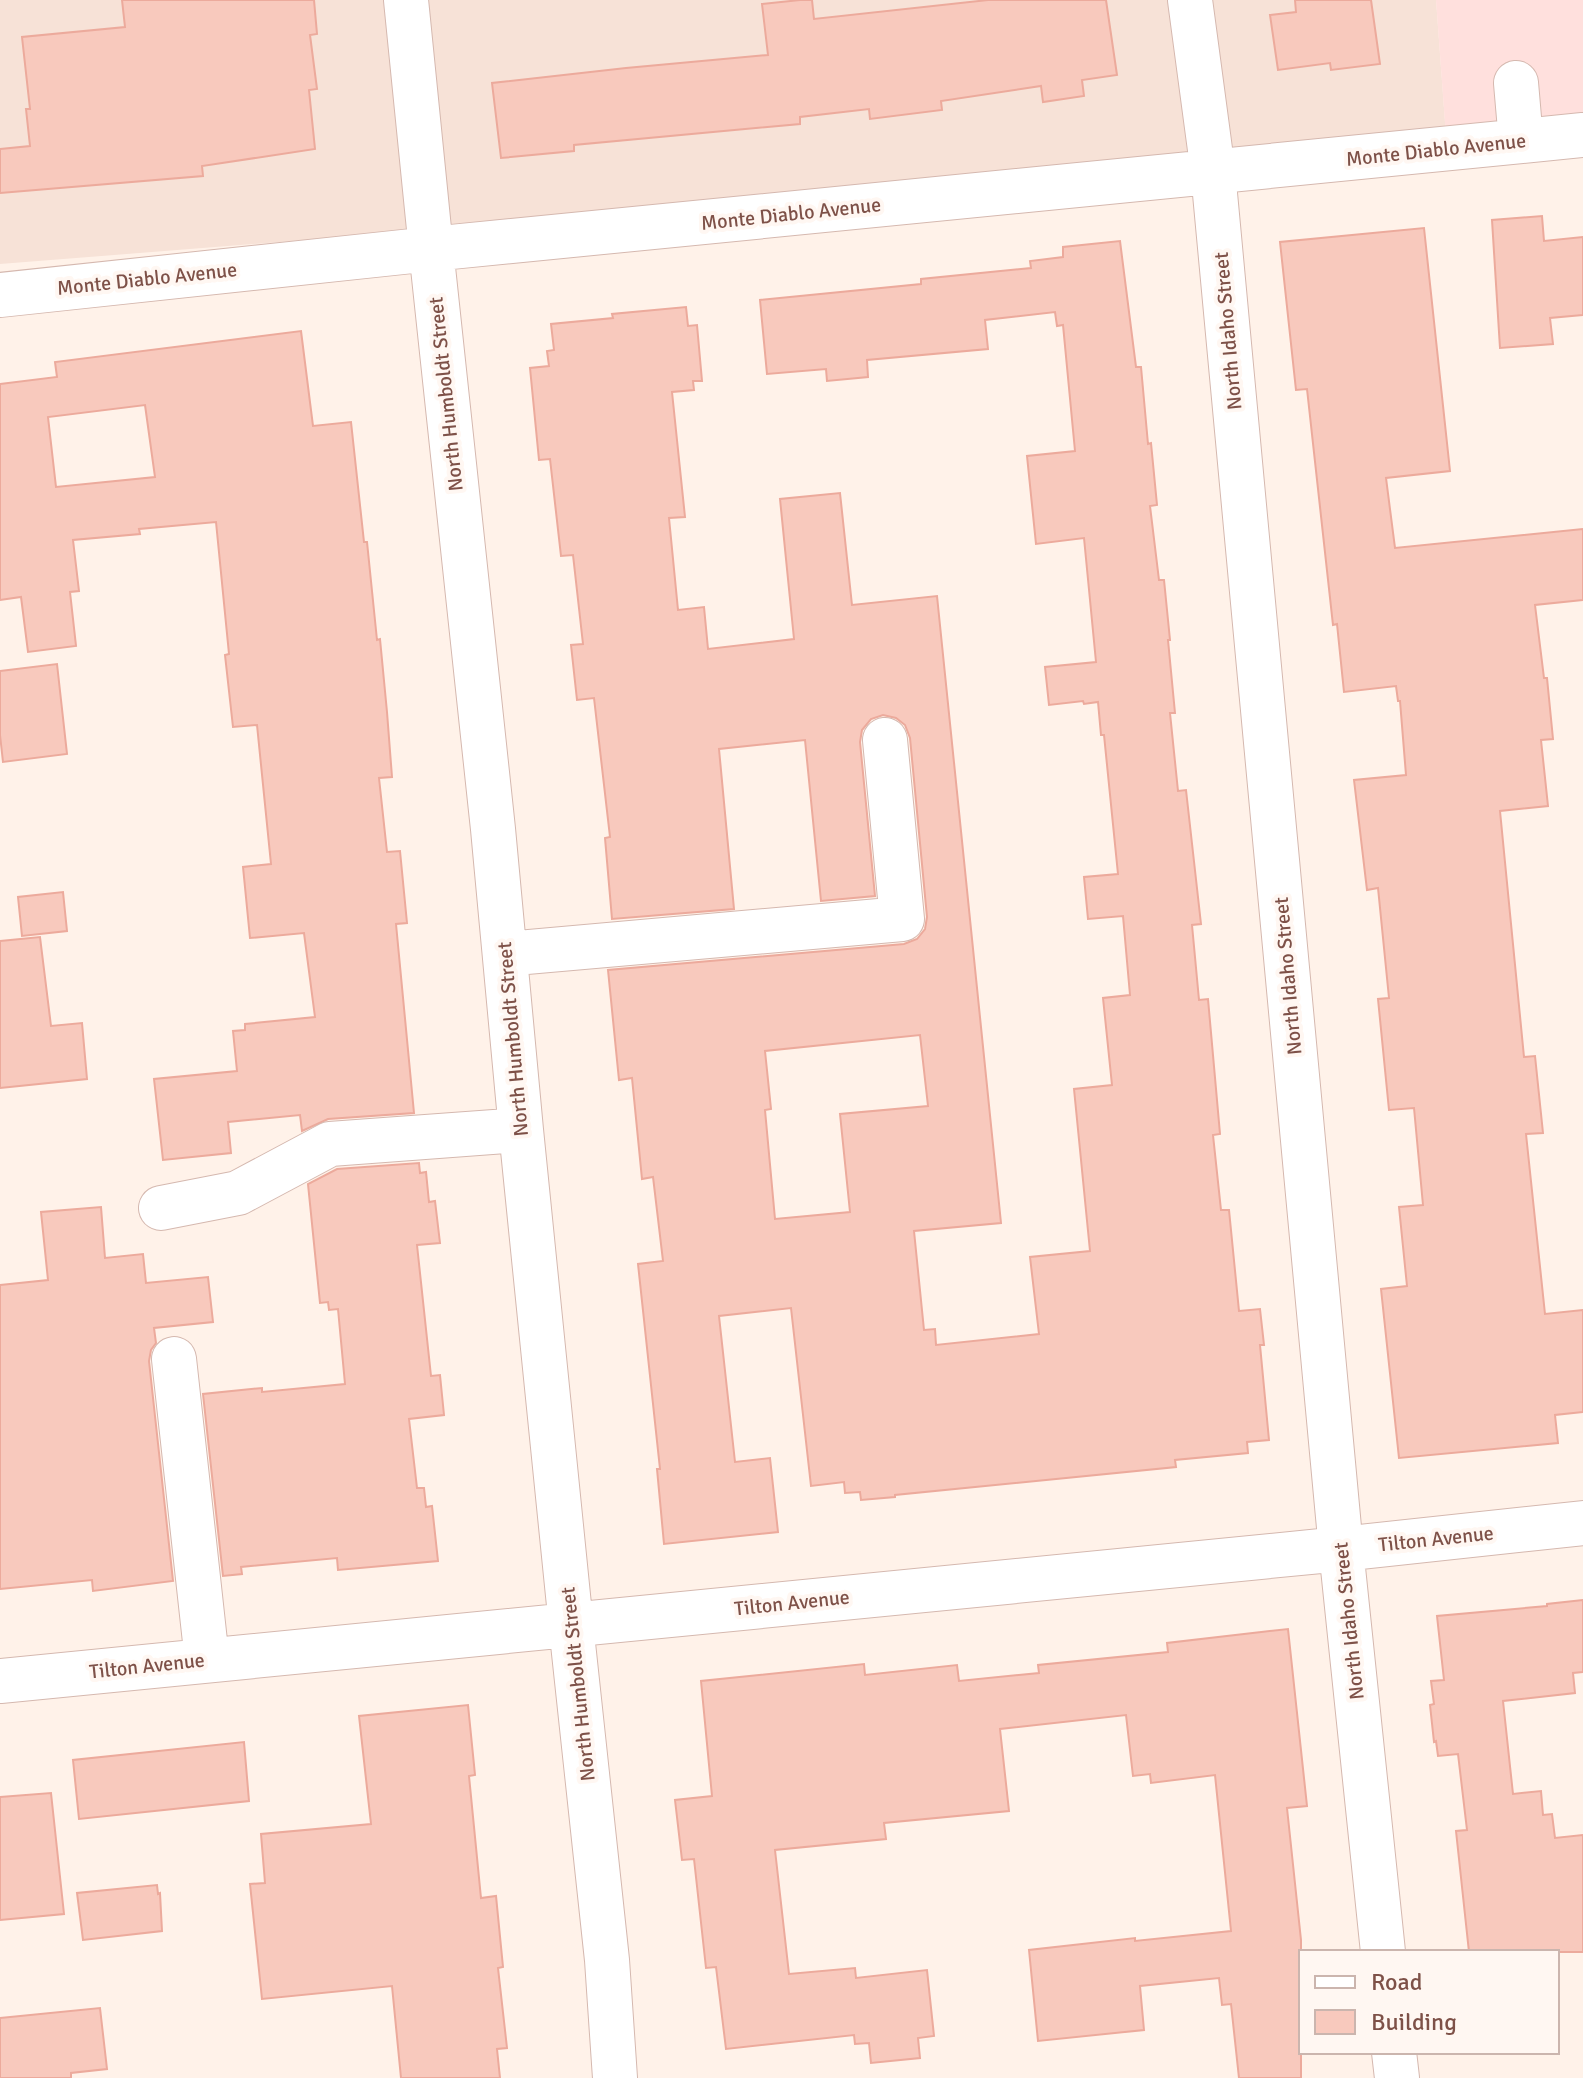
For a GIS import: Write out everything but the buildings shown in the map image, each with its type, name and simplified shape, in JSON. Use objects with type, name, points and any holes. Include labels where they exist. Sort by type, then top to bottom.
[{"type":"street","name":"North Humboldt Street","points":[[406,0],[607,1960],[615,2078]]},
{"type":"street","name":"North Idaho Street","points":[[1190,0],[1213,172],[1341,1549],[1383,1950]]},
{"type":"street","points":[[1516,83],[1521,141]]},
{"type":"street","name":"Monte Diablo Avenue","points":[[0,295],[431,249],[1583,135]]},
{"type":"street","points":[[505,954],[902,919],[885,740]]},
{"type":"street","points":[[161,1208],[238,1193],[330,1144],[521,1130]]},
{"type":"street","points":[[174,1359],[207,1660]]},
{"type":"street","name":"Tilton Avenue","points":[[0,1681],[1583,1523]]},
{"type":"street","points":[[1394,2054],[1397,2078]]},
{"type":"shaded area","points":[[0,0],[1436,0],[1447,150],[0,264]]},
{"type":"shaded area","points":[[1436,0],[1583,0],[1583,133],[1447,150]]}]
